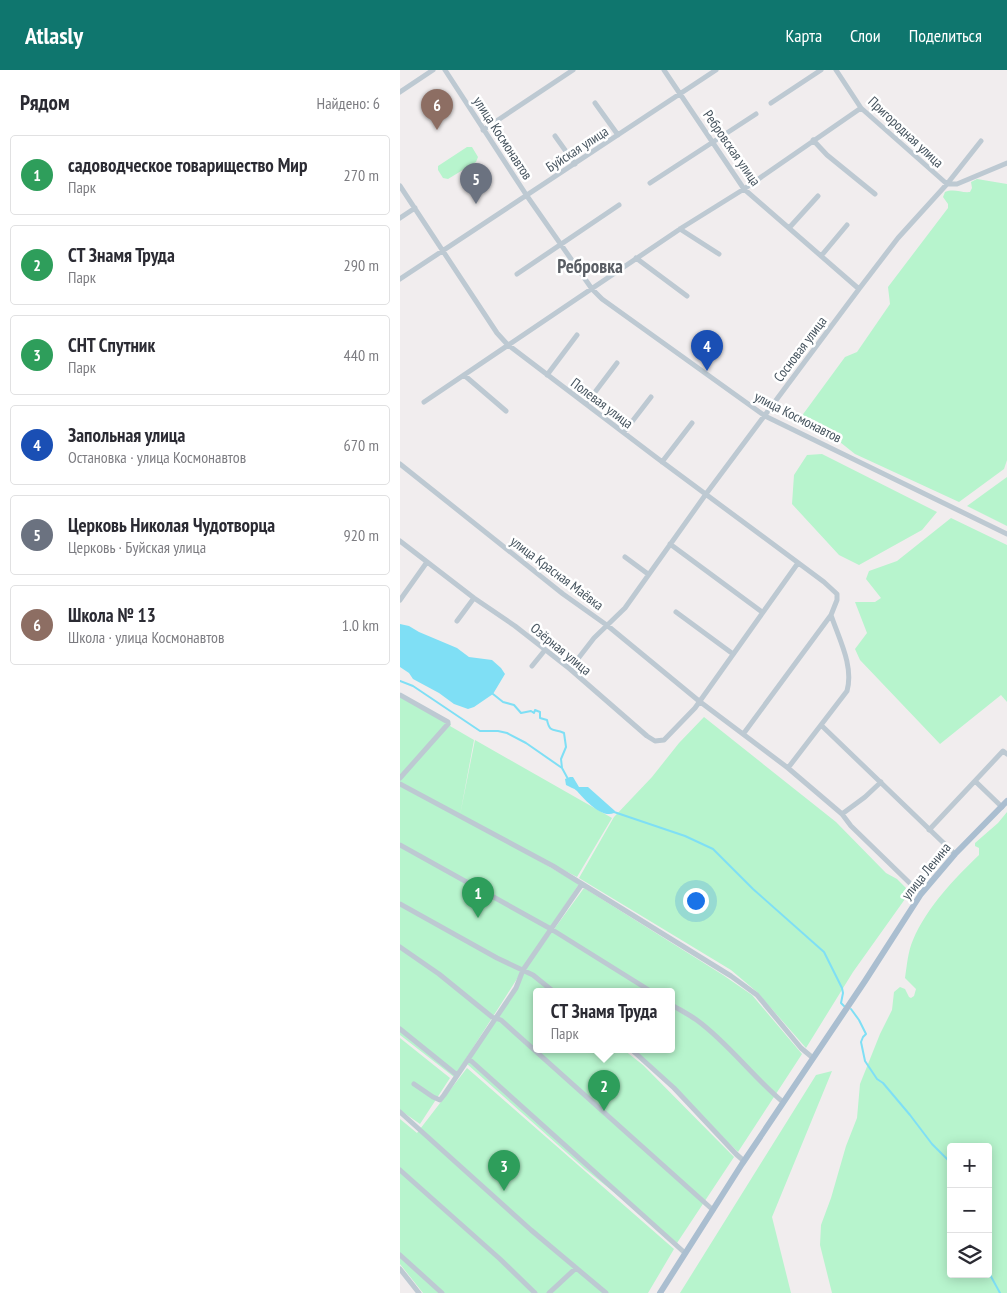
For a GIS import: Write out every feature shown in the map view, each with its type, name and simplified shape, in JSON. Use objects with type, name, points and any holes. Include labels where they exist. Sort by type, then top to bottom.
[{"type":"main road","name":"улица Ленина","points":[[660,1293],[744,1160],[921,894],[937,872],[1004,804]]},
{"type":"street","points":[[400,92],[432,70]]},
{"type":"street","name":"улица Космонавтов","points":[[445,70],[526,196],[592,289],[602,299],[765,416],[1007,534]]},
{"type":"street","points":[[483,130],[573,70]]},
{"type":"street","name":"Ребровская улица","points":[[664,70],[744,190],[859,289]]},
{"type":"street","name":"Буйская улица","points":[[400,279],[716,70]]},
{"type":"street","points":[[771,103],[821,70]]},
{"type":"street","name":"Пригородная улица","points":[[836,70],[861,108],[947,184]]},
{"type":"street","points":[[596,104],[618,135]]},
{"type":"street","points":[[424,402],[636,258],[744,190],[861,108]]},
{"type":"street","points":[[650,183],[756,114]]},
{"type":"street","points":[[555,136],[575,164]]},
{"type":"street","points":[[813,140],[827,155],[875,194]]},
{"type":"street","name":"Сосновая улица","points":[[570,669],[594,638],[625,608],[706,494],[859,289],[898,238],[947,184],[981,141]]},
{"type":"street","points":[[947,184],[957,184],[1007,163]]},
{"type":"street","name":"Полевая улица","points":[[400,186],[497,333],[507,344],[662,462],[829,585],[837,594],[837,600],[831,615]]},
{"type":"street","points":[[789,228],[818,196]]},
{"type":"street","points":[[517,274],[619,205]]},
{"type":"street","points":[[400,218],[415,208]]},
{"type":"street","points":[[821,256],[847,226]]},
{"type":"street","points":[[680,229],[719,254]]},
{"type":"street","points":[[636,258],[687,296]]},
{"type":"street","points":[[547,375],[577,334]]},
{"type":"street","points":[[586,404],[617,363]]},
{"type":"street","points":[[464,376],[506,411]]},
{"type":"street","points":[[624,432],[651,397]]},
{"type":"street","points":[[662,462],[692,423]]},
{"type":"street","name":"улица Красная Маёвка","points":[[400,464],[556,588],[608,626],[699,701],[788,768],[842,814],[851,826],[921,894]]},
{"type":"street","name":"Озёрная улица","points":[[400,541],[570,669],[655,741],[664,740],[670,736],[699,701]]},
{"type":"street","points":[[670,544],[762,612]]},
{"type":"street","points":[[625,557],[648,574]]},
{"type":"street","points":[[400,600],[427,562]]},
{"type":"street","points":[[699,701],[798,563]]},
{"type":"street","points":[[457,621],[474,598]]},
{"type":"street","points":[[676,612],[733,654]]},
{"type":"street","points":[[788,768],[847,691],[849,684],[847,660],[831,615]]},
{"type":"street","points":[[744,733],[831,615]]},
{"type":"street","points":[[532,666],[545,650]]},
{"type":"street","points":[[400,695],[448,722],[448,724],[400,778]]},
{"type":"street","points":[[821,724],[954,854]]},
{"type":"street","points":[[929,830],[1003,751],[1007,754]]},
{"type":"street","points":[[975,781],[1004,804]]},
{"type":"street","points":[[842,814],[881,782]]},
{"type":"street","points":[[400,784],[582,884],[748,988],[801,1048],[813,1058]]},
{"type":"street","points":[[400,845],[551,929],[646,988]]},
{"type":"street","points":[[414,1084],[440,1100],[516,988],[522,970],[582,884]]},
{"type":"street","points":[[400,904],[533,975],[549,988]]},
{"type":"street","points":[[400,947],[438,974],[492,1017],[501,1020],[533,1048]]},
{"type":"street","points":[[675,1007],[699,1022],[764,1086],[783,1102]]},
{"type":"street","points":[[400,1029],[457,1075]]},
{"type":"street","points":[[539,1053],[713,1210]]},
{"type":"street","points":[[635,1053],[674,1088],[736,1154],[744,1160]]},
{"type":"street","points":[[469,1059],[685,1253]]},
{"type":"street","points":[[400,1112],[606,1293]]},
{"type":"street","points":[[400,1170],[500,1259],[535,1293]]},
{"type":"street","points":[[400,1255],[442,1293]]},
{"type":"street","points":[[550,1293],[576,1268]]},
{"type":"street","points":[[400,1269],[419,1293]]},
{"type":"green space","points":[[467,147],[472,147],[478,157],[476,162],[448,179],[443,178],[438,170],[438,166]]},
{"type":"green space","points":[[977,179],[1007,184],[1007,460],[1004,469],[959,502],[855,454],[816,423],[809,427],[802,425],[801,417],[845,357],[857,352],[890,304],[888,287],[948,208],[948,204],[943,197],[945,192],[951,190],[970,192],[972,188],[971,182]]},
{"type":"green space","points":[[822,454],[937,512],[922,530],[859,565],[839,555],[792,504],[794,475],[807,455]]},
{"type":"green space","points":[[1007,477],[1007,526],[967,506]]},
{"type":"green space","points":[[951,518],[1007,545],[1007,702],[1001,695],[940,744],[860,660],[855,649],[867,633],[855,602],[875,602],[881,598],[866,579],[869,571],[897,561]]},
{"type":"green space","points":[[400,695],[451,724],[450,726],[474,740],[460,815],[475,740],[612,818],[577,877],[486,830],[579,884],[454,1077],[400,1035]]},
{"type":"green space","points":[[704,717],[836,822],[886,873],[897,879],[910,892],[853,972],[806,1048],[757,992],[731,970],[579,878],[614,817]]},
{"type":"green space","points":[[1007,812],[1007,1293],[832,1293],[820,1245],[821,1225],[857,1118],[860,1084],[892,1010],[894,992],[900,987],[905,989],[909,997],[914,996],[916,989],[905,978],[913,940],[933,905],[979,855],[979,848],[975,846],[975,843],[998,823]]},
{"type":"green space","points":[[584,888],[752,995],[802,1054],[738,1152],[645,1063],[632,1053],[675,1053],[675,988],[550,988],[525,969]]},
{"type":"green space","points":[[525,970],[547,988],[533,988],[533,1053],[628,1053],[643,1065],[734,1157],[677,1243],[585,1169],[467,1064]]},
{"type":"green space","points":[[400,1038],[450,1078],[420,1124],[400,1110]]},
{"type":"green space","points":[[467,1068],[674,1249],[648,1293],[423,1293],[400,1264],[400,1119],[417,1133]]},
{"type":"green space","points":[[832,1071],[772,1217],[791,1293],[680,1293],[816,1075]]},
{"type":"water","points":[[400,624],[409,626],[457,648],[469,657],[492,660],[505,674],[493,694],[468,709],[454,704],[439,693],[413,679],[409,673],[400,667]]},
{"type":"water","points":[[573,777],[579,787],[588,787],[615,811],[614,813],[609,814],[599,811],[576,790],[566,785],[565,779]]},
{"type":"waterway","points":[[400,681],[413,686],[480,731],[507,733],[526,743],[562,768]]},
{"type":"waterway","points":[[493,694],[503,702],[514,705],[521,713],[531,711],[534,713],[535,710],[540,712],[540,718],[547,720],[551,729],[564,733],[566,747],[561,759],[562,768],[568,779]]},
{"type":"waterway","points":[[614,812],[685,836],[713,849],[753,889],[824,952],[842,988],[841,1003],[844,1006]]},
{"type":"waterway","points":[[851,1009],[866,1034],[861,1042],[865,1061],[877,1079],[883,1083],[932,1144],[947,1159]]},
{"type":"waterway","points":[[992,1278],[1000,1293]]},
{"type":"place","name":"Школа № 13","points":[[437,130]]},
{"type":"place","name":"Церковь Николая Чудотворца","points":[[476,204]]},
{"type":"place","name":"Запольная улица","points":[[707,371]]},
{"type":"place","name":"садоводческое товарищество Мир","points":[[478,918]]},
{"type":"place","name":"СТ Знамя Труда","points":[[604,1111]]},
{"type":"place","name":"СНТ Спутник","points":[[504,1191]]},
{"type":"district","name":"Ребровка","points":[[590,266]]}]
